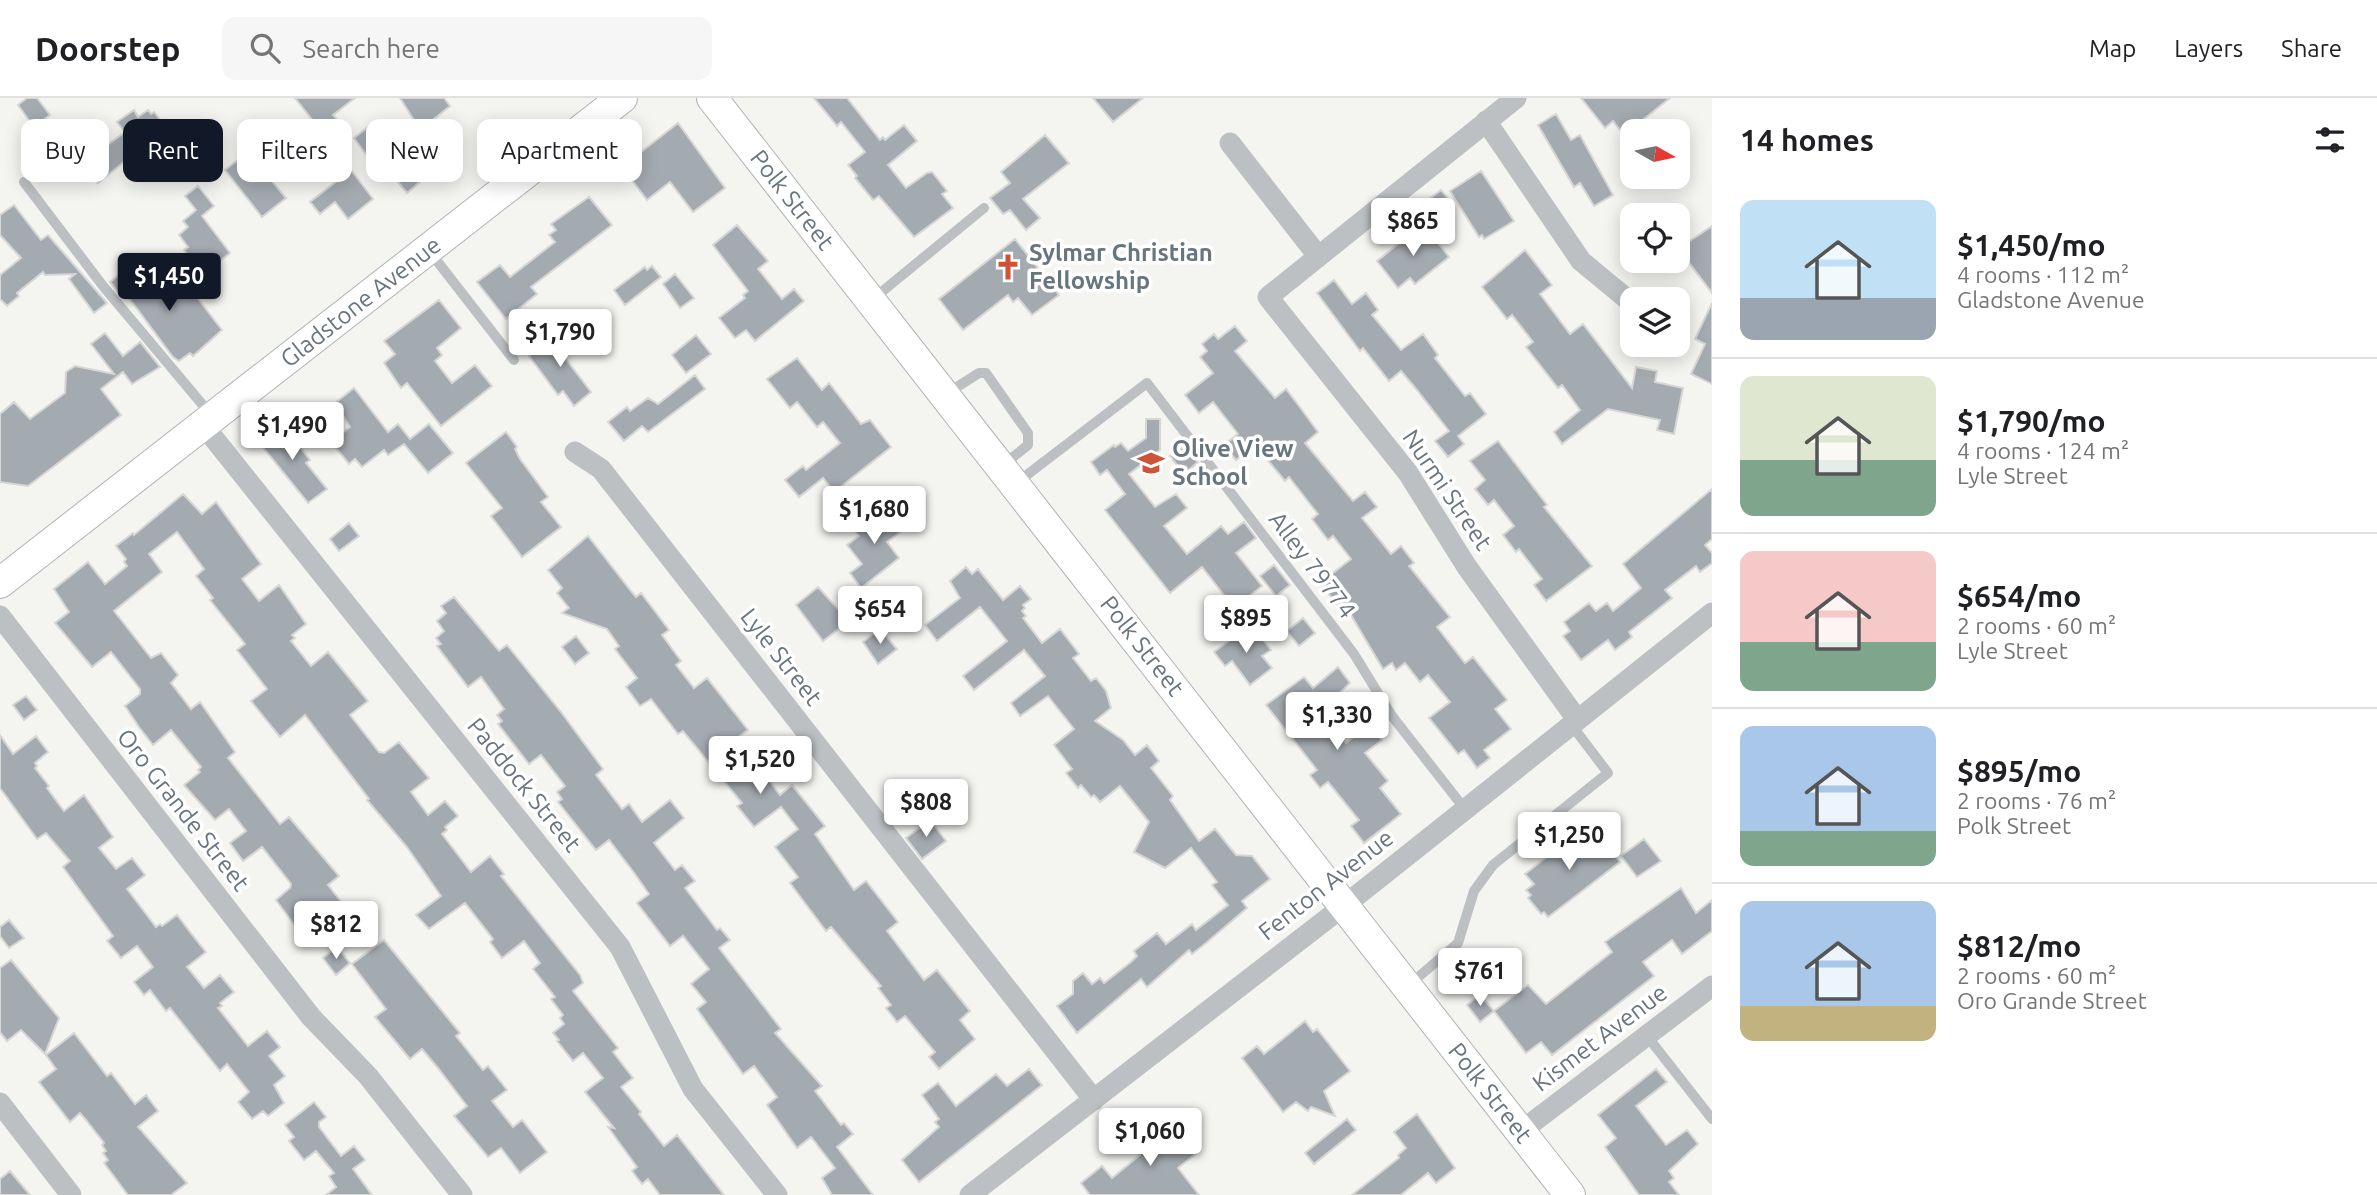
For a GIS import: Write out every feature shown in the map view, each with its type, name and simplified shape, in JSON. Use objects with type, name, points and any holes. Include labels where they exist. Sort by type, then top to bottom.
[{"type":"street","name":"Gladstone Avenue","points":[[0,583],[622,98]]},
{"type":"street","name":"Polk Street","points":[[712,98],[1570,1195]]},
{"type":"street","points":[[1230,143],[1318,256],[1516,98]]},
{"type":"street","points":[[1486,121],[1581,261],[1620,293]]},
{"type":"street","name":"Nurmi Street","points":[[1318,256],[1268,297],[1408,473],[1467,567],[1573,721]]},
{"type":"street","name":"Paddock Street","points":[[209,422],[620,947],[693,1089],[777,1195]]},
{"type":"street","name":"Lyle Street","points":[[575,452],[601,469],[1094,1100]]},
{"type":"street","name":"Fenton Avenue","points":[[970,1195],[1345,905],[1712,613]]},
{"type":"street","name":"Oro Grande Street","points":[[0,617],[311,1017],[368,1076],[462,1195]]},
{"type":"street","name":"Kismet Avenue","points":[[1520,1132],[1712,986]]},
{"type":"street","points":[[1,1105],[71,1195]]},
{"type":"lane","points":[[24,182],[209,422]]},
{"type":"lane","points":[[871,301],[984,208]]},
{"type":"lane","points":[[428,250],[514,360]]},
{"type":"lane","points":[[944,395],[979,373],[986,373],[1028,432],[1028,445],[1008,475]]},
{"type":"lane","name":"Alley 79774","points":[[1008,475],[1147,383],[1354,654],[1392,716],[1464,808]]},
{"type":"lane","points":[[1408,986],[1458,943],[1474,891],[1493,865],[1608,773],[1573,721]]},
{"type":"lane","points":[[1647,1035],[1712,1119]]},
{"type":"building","points":[[27,98],[37,98],[50,115],[45,119],[28,119],[18,105]]},
{"type":"building","points":[[295,98],[355,98],[333,115],[336,119],[312,119]]},
{"type":"building","points":[[400,98],[444,98],[450,106],[434,119],[413,119]]},
{"type":"building","points":[[814,98],[847,98],[880,140],[883,137],[885,140],[904,125],[917,141],[888,165],[906,188],[932,172],[947,191],[942,194],[953,208],[914,237],[879,196],[873,200],[855,178],[857,176],[848,165],[865,152],[841,122],[837,126]]},
{"type":"building","points":[[1093,98],[1143,98],[1113,122]]},
{"type":"building","points":[[1581,98],[1670,98],[1644,119],[1620,119],[1620,130],[1613,121],[1605,128]]},
{"type":"building","points":[[134,110],[138,117],[148,110],[151,114],[154,112],[159,119],[123,119],[123,130],[117,122]]},
{"type":"building","points":[[1556,114],[1571,140],[1580,135],[1613,195],[1594,206],[1580,183],[1574,187],[1538,125]]},
{"type":"building","points":[[678,123],[725,188],[693,212],[670,182],[647,200],[633,182],[642,182],[642,151]]},
{"type":"building","points":[[366,129],[366,154],[354,138]]},
{"type":"building","points":[[123,133],[123,163],[109,174],[109,144]]},
{"type":"building","points":[[1045,135],[1069,163],[1023,199],[1040,218],[1026,230],[1010,210],[1003,214],[990,198],[1010,183],[1001,172]]},
{"type":"building","points":[[237,161],[237,182],[273,182],[286,198],[262,217],[225,170]]},
{"type":"building","points":[[352,171],[373,199],[348,219],[335,202],[320,214],[310,202],[336,182],[352,182]]},
{"type":"building","points":[[1481,171],[1514,221],[1484,239],[1482,235],[1479,237],[1450,191]]},
{"type":"building","points":[[398,182],[420,182],[407,193]]},
{"type":"building","points":[[198,186],[214,206],[202,216],[230,253],[203,274],[184,250],[188,247],[179,235],[188,227],[183,221],[196,210],[185,196]]},
{"type":"building","points":[[1441,190],[1452,204],[1438,215],[1427,201]]},
{"type":"building","points":[[589,197],[612,225],[531,287],[537,294],[506,319],[477,282],[500,265],[510,277],[555,242],[549,235],[556,230],[551,224]]},
{"type":"building","points":[[14,205],[41,240],[48,235],[107,303],[94,313],[69,279],[75,274],[45,275],[43,272],[17,293],[19,296],[7,306],[0,299],[0,275],[21,258],[0,235],[0,215]]},
{"type":"building","points":[[1423,224],[1449,257],[1415,284],[1410,278],[1398,288],[1377,261]]},
{"type":"building","points":[[737,225],[768,261],[758,269],[782,299],[794,289],[804,301],[755,341],[746,330],[735,338],[719,318],[745,298],[743,295],[748,291],[713,245]]},
{"type":"building","points":[[1712,226],[1712,293],[1690,264],[1690,241]]},
{"type":"building","name":"Sylmar Christian Fellowship","points":[[1015,239],[1059,295],[1032,315],[1018,298],[1013,302],[1008,295],[963,330],[939,299]]},
{"type":"building","points":[[1525,250],[1552,285],[1540,294],[1570,334],[1583,324],[1632,388],[1636,367],[1657,371],[1655,382],[1683,388],[1674,434],[1657,430],[1660,420],[1608,409],[1562,444],[1554,432],[1580,410],[1562,385],[1558,388],[1526,347],[1533,342],[1512,315],[1507,319],[1482,287]]},
{"type":"building","points":[[138,260],[171,301],[189,287],[222,330],[193,356],[190,353],[179,361],[173,357],[123,290],[119,293],[110,282]]},
{"type":"building","points":[[652,266],[661,277],[625,305],[614,290],[645,267],[647,270]]},
{"type":"building","points":[[675,274],[694,298],[680,308],[663,284]]},
{"type":"building","points":[[1334,280],[1352,304],[1366,293],[1378,310],[1372,315],[1401,350],[1423,334],[1438,355],[1435,358],[1465,396],[1470,393],[1486,414],[1458,436],[1464,444],[1448,457],[1435,441],[1449,431],[1417,390],[1401,371],[1389,381],[1363,348],[1360,351],[1317,293]]},
{"type":"building","points":[[439,300],[461,328],[437,348],[442,355],[435,361],[452,383],[475,365],[492,386],[441,426],[407,383],[401,388],[384,363],[395,354],[384,341]]},
{"type":"building","points":[[1712,303],[1712,384],[1691,374],[1705,344],[1695,339]]},
{"type":"building","points":[[1235,326],[1247,341],[1235,351],[1275,398],[1286,389],[1318,432],[1305,443],[1353,501],[1365,492],[1377,507],[1362,518],[1391,554],[1401,546],[1414,563],[1409,566],[1450,617],[1437,627],[1465,663],[1473,657],[1507,700],[1495,709],[1511,729],[1484,750],[1490,758],[1477,768],[1464,750],[1458,754],[1429,718],[1450,702],[1428,675],[1420,682],[1405,663],[1396,670],[1392,663],[1383,669],[1348,610],[1344,613],[1320,583],[1351,559],[1333,536],[1328,540],[1312,519],[1318,514],[1289,477],[1285,481],[1257,447],[1254,450],[1252,447],[1236,460],[1224,445],[1238,434],[1213,402],[1199,413],[1185,395],[1213,373],[1200,357],[1207,351],[1202,344],[1214,334],[1218,339]]},
{"type":"building","points":[[561,331],[573,346],[562,354],[591,392],[574,406],[563,391],[558,395],[529,356]]},
{"type":"building","points":[[105,333],[123,356],[140,342],[160,367],[132,384],[123,372],[101,389],[121,415],[28,486],[0,482],[0,414],[14,402],[30,419],[65,393],[66,372],[75,366],[114,374],[91,344]]},
{"type":"building","points":[[696,335],[711,354],[686,373],[672,355]]},
{"type":"building","points":[[797,358],[822,390],[829,383],[861,424],[870,420],[891,447],[834,492],[823,478],[799,497],[785,480],[803,466],[806,470],[840,443],[823,422],[817,427],[797,402],[790,408],[767,379]]},
{"type":"building","points":[[695,375],[705,389],[648,432],[642,426],[624,441],[608,422],[627,407],[630,411],[648,398],[658,404]]},
{"type":"building","points":[[354,388],[388,432],[398,424],[410,439],[429,424],[453,453],[428,473],[404,444],[388,455],[384,450],[362,467],[355,459],[349,464],[331,442],[350,427],[335,403]]},
{"type":"building","points":[[1146,419],[1160,419],[1160,450],[1129,474],[1155,507],[1176,494],[1187,508],[1164,526],[1187,554],[1221,526],[1228,534],[1244,522],[1256,538],[1236,553],[1262,586],[1234,608],[1202,567],[1170,593],[1105,510],[1125,494],[1107,470],[1100,475],[1091,462],[1114,445],[1115,447],[1121,443],[1128,451],[1146,438]]},
{"type":"building","points":[[280,422],[310,460],[306,463],[327,489],[308,503],[257,440]]},
{"type":"building","points":[[506,432],[517,447],[515,449],[520,459],[548,497],[541,502],[561,527],[522,557],[491,516],[502,508],[466,463]]},
{"type":"building","points":[[1498,441],[1547,505],[1544,507],[1592,566],[1546,601],[1534,585],[1542,579],[1519,549],[1516,552],[1503,535],[1514,526],[1494,500],[1488,505],[1475,489],[1485,480],[1470,461]]},
{"type":"building","points":[[1185,446],[1198,462],[1184,474],[1170,456]]},
{"type":"building","points":[[1712,489],[1712,539],[1705,545],[1712,553],[1712,563],[1700,572],[1696,566],[1665,590],[1672,598],[1629,632],[1632,637],[1615,650],[1608,640],[1581,660],[1563,636],[1570,631],[1564,622],[1589,603],[1596,611],[1607,603],[1613,611],[1641,588],[1623,564]]},
{"type":"building","points":[[183,494],[202,514],[216,502],[261,564],[242,579],[259,601],[279,585],[306,624],[292,635],[295,638],[291,641],[311,666],[328,652],[368,701],[350,715],[379,752],[384,753],[399,742],[429,778],[411,792],[428,815],[445,801],[458,816],[445,827],[447,830],[442,834],[471,872],[490,856],[504,874],[501,876],[580,975],[583,983],[573,991],[618,1048],[613,1052],[633,1078],[621,1087],[641,1112],[639,1114],[664,1146],[677,1135],[724,1195],[660,1195],[648,1179],[642,1184],[632,1171],[637,1167],[608,1127],[614,1128],[585,1092],[603,1078],[583,1053],[573,1061],[553,1033],[564,1024],[560,1018],[563,1015],[551,999],[555,997],[533,969],[540,963],[524,941],[502,958],[490,942],[493,939],[465,903],[429,929],[416,915],[441,896],[407,847],[367,800],[369,799],[305,715],[280,737],[251,701],[267,689],[237,650],[245,644],[210,600],[213,598],[196,576],[204,569],[177,532],[149,554],[162,572],[114,611],[151,658],[161,653],[178,675],[171,683],[191,709],[200,702],[235,752],[228,758],[280,824],[289,817],[339,876],[328,885],[360,926],[338,943],[323,924],[304,938],[276,900],[291,884],[262,847],[243,861],[230,843],[246,831],[229,809],[215,820],[184,785],[200,772],[198,770],[201,767],[171,730],[153,745],[139,727],[125,706],[140,694],[140,689],[111,652],[92,667],[55,623],[69,612],[54,589],[88,562],[105,584],[127,566],[124,562],[126,559],[116,546],[133,533],[134,535]]},
{"type":"building","points":[[869,505],[882,521],[891,514],[903,530],[887,542],[899,558],[861,588],[850,573],[862,564],[847,545],[859,536],[855,531],[863,522],[857,515]]},
{"type":"building","points":[[349,523],[359,536],[339,551],[330,539]]},
{"type":"building","points":[[588,536],[636,597],[641,593],[669,630],[662,635],[681,661],[676,665],[694,688],[707,678],[748,730],[737,738],[780,795],[792,785],[825,826],[815,834],[854,890],[866,881],[898,922],[887,931],[924,980],[937,970],[970,1011],[960,1020],[975,1039],[939,1069],[929,1057],[935,1052],[905,1016],[897,1022],[886,1008],[891,1005],[878,988],[881,986],[831,927],[826,931],[790,883],[798,877],[775,847],[798,829],[781,807],[754,827],[737,806],[742,803],[683,731],[678,734],[651,699],[640,706],[626,687],[637,678],[615,649],[619,646],[607,629],[562,613],[569,608],[557,593],[562,588],[548,570]]},
{"type":"building","points":[[1274,565],[1290,585],[1276,596],[1260,576]]},
{"type":"building","points":[[966,567],[972,574],[978,569],[1003,600],[1020,586],[1031,599],[1023,605],[1025,608],[1022,611],[1026,616],[1023,618],[1042,643],[1060,629],[1079,654],[1073,658],[1091,681],[1096,678],[1106,691],[1111,708],[1095,721],[1123,740],[1135,755],[1147,745],[1159,761],[1151,768],[1173,796],[1170,800],[1199,841],[1215,829],[1236,855],[1252,856],[1270,879],[1242,901],[1247,908],[1206,943],[1192,954],[1189,950],[1147,987],[1141,979],[1077,1033],[1057,1006],[1073,994],[1073,981],[1083,973],[1092,984],[1100,978],[1104,983],[1131,962],[1137,956],[1134,951],[1157,933],[1166,944],[1192,924],[1196,930],[1228,905],[1212,885],[1217,882],[1191,848],[1165,868],[1134,852],[1149,822],[1120,786],[1100,802],[1094,795],[1091,797],[1081,785],[1078,788],[1066,773],[1072,769],[1054,745],[1074,729],[1048,696],[1020,716],[1011,703],[1045,676],[1024,650],[974,690],[963,676],[1007,641],[980,607],[937,641],[925,625],[960,598],[950,581]]},
{"type":"building","points":[[818,587],[849,621],[823,641],[796,605]]},
{"type":"building","points":[[454,597],[499,651],[507,645],[561,712],[603,769],[596,775],[622,809],[629,804],[642,822],[670,800],[684,818],[654,843],[675,870],[682,865],[695,881],[685,888],[717,930],[720,928],[730,940],[719,948],[781,1029],[775,1033],[822,1086],[815,1091],[841,1125],[844,1123],[853,1134],[837,1147],[873,1195],[832,1195],[822,1178],[835,1168],[811,1137],[797,1148],[767,1105],[777,1097],[754,1066],[743,1074],[697,1009],[706,1002],[691,984],[709,969],[683,936],[670,946],[637,903],[649,894],[609,840],[596,850],[558,802],[562,799],[557,792],[565,786],[541,755],[529,764],[498,724],[502,721],[497,715],[504,709],[481,677],[468,687],[437,646],[441,644],[436,638],[444,631],[437,621],[446,613],[441,606]]},
{"type":"building","points":[[1303,618],[1315,633],[1299,646],[1287,631]]},
{"type":"building","points":[[1251,625],[1271,650],[1262,656],[1272,668],[1250,685],[1232,661],[1225,666],[1214,652]]},
{"type":"building","points":[[880,629],[897,649],[878,664],[863,642]]},
{"type":"building","points":[[576,636],[589,653],[575,664],[562,647]]},
{"type":"building","points":[[1338,667],[1350,683],[1321,711],[1346,743],[1369,724],[1382,740],[1365,753],[1388,781],[1380,788],[1401,814],[1364,843],[1351,826],[1359,820],[1328,782],[1320,788],[1310,775],[1317,770],[1266,705],[1304,677],[1313,688]]},
{"type":"building","points":[[26,696],[37,710],[24,720],[13,705]]},
{"type":"building","points":[[0,735],[13,754],[36,736],[48,752],[35,763],[35,768],[64,811],[84,795],[113,837],[99,848],[116,869],[132,858],[145,875],[127,889],[156,927],[160,924],[162,926],[177,915],[206,952],[187,967],[204,988],[220,975],[234,992],[220,1003],[222,1006],[218,1008],[248,1046],[267,1031],[280,1047],[269,1056],[285,1076],[274,1085],[284,1103],[268,1116],[263,1111],[252,1119],[238,1102],[249,1092],[227,1064],[220,1071],[170,1008],[166,1011],[150,990],[144,995],[134,982],[153,967],[137,946],[121,958],[107,941],[113,936],[63,867],[70,861],[46,833],[37,839],[0,788]]},
{"type":"building","points":[[930,820],[946,841],[922,859],[906,838]]},
{"type":"building","points":[[1593,828],[1620,862],[1548,917],[1544,912],[1541,914],[1528,898],[1531,895],[1526,890],[1534,884],[1525,874],[1573,838],[1576,842]]},
{"type":"building","points":[[1644,839],[1661,861],[1637,877],[1621,856]]},
{"type":"building","points":[[1681,888],[1696,913],[1712,900],[1712,931],[1682,954],[1672,940],[1643,962],[1654,976],[1552,1055],[1541,1042],[1526,1053],[1494,1011],[1528,985],[1546,1004],[1612,952],[1605,942]]},
{"type":"building","points":[[9,920],[24,938],[9,948],[0,936],[0,927]]},
{"type":"building","points":[[384,940],[460,1033],[456,1036],[483,1070],[488,1066],[507,1090],[492,1101],[513,1127],[522,1120],[547,1152],[520,1173],[501,1148],[488,1157],[454,1116],[467,1106],[422,1049],[410,1059],[375,1017],[386,1009],[352,964]]},
{"type":"building","points":[[337,947],[350,963],[336,975],[323,958]]},
{"type":"building","points":[[11,960],[59,1018],[45,1054],[21,1030],[7,1041],[0,1032],[0,968]]},
{"type":"building","points":[[1480,995],[1494,1011],[1480,1022],[1467,1005]]},
{"type":"building","points":[[1305,1021],[1313,1032],[1317,1029],[1350,1071],[1324,1091],[1335,1116],[1311,1107],[1308,1111],[1296,1102],[1283,1112],[1242,1058],[1257,1046],[1264,1054]]},
{"type":"building","points":[[74,1033],[107,1076],[111,1073],[135,1104],[146,1095],[158,1111],[138,1127],[187,1183],[171,1195],[128,1195],[104,1163],[108,1160],[103,1153],[106,1151],[102,1145],[104,1143],[86,1120],[80,1113],[70,1122],[39,1082],[56,1069],[46,1055]]},
{"type":"building","points":[[1029,1069],[1042,1085],[919,1182],[902,1160],[939,1127],[935,1122],[939,1119],[922,1095],[938,1083],[956,1106],[996,1074],[1007,1086]]},
{"type":"building","points":[[1656,1069],[1667,1082],[1636,1106],[1666,1145],[1687,1130],[1698,1144],[1669,1171],[1674,1178],[1669,1182],[1679,1195],[1639,1195],[1605,1147],[1616,1138],[1598,1115]]},
{"type":"building","points":[[314,1102],[326,1117],[319,1122],[319,1127],[341,1156],[354,1146],[365,1160],[353,1169],[372,1195],[326,1195],[336,1187],[329,1176],[334,1173],[316,1151],[304,1160],[289,1141],[294,1137],[285,1125]]},
{"type":"building","points":[[1417,1114],[1455,1168],[1436,1183],[1428,1173],[1401,1195],[1352,1195],[1399,1158],[1398,1155],[1406,1148],[1394,1132]]},
{"type":"building","points":[[1171,1118],[1198,1152],[1178,1168],[1199,1195],[1090,1195],[1081,1183],[1102,1166],[1112,1178],[1140,1155],[1133,1146]]},
{"type":"building","points":[[1347,1119],[1356,1130],[1314,1164],[1305,1153]]},
{"type":"building","points":[[10,1171],[30,1195],[0,1195],[0,1179]]},
{"type":"place","name":"Sylmar Christian Fellowship","points":[[1008,267]]},
{"type":"place","name":"Olive View School","points":[[1151,463]]}]
